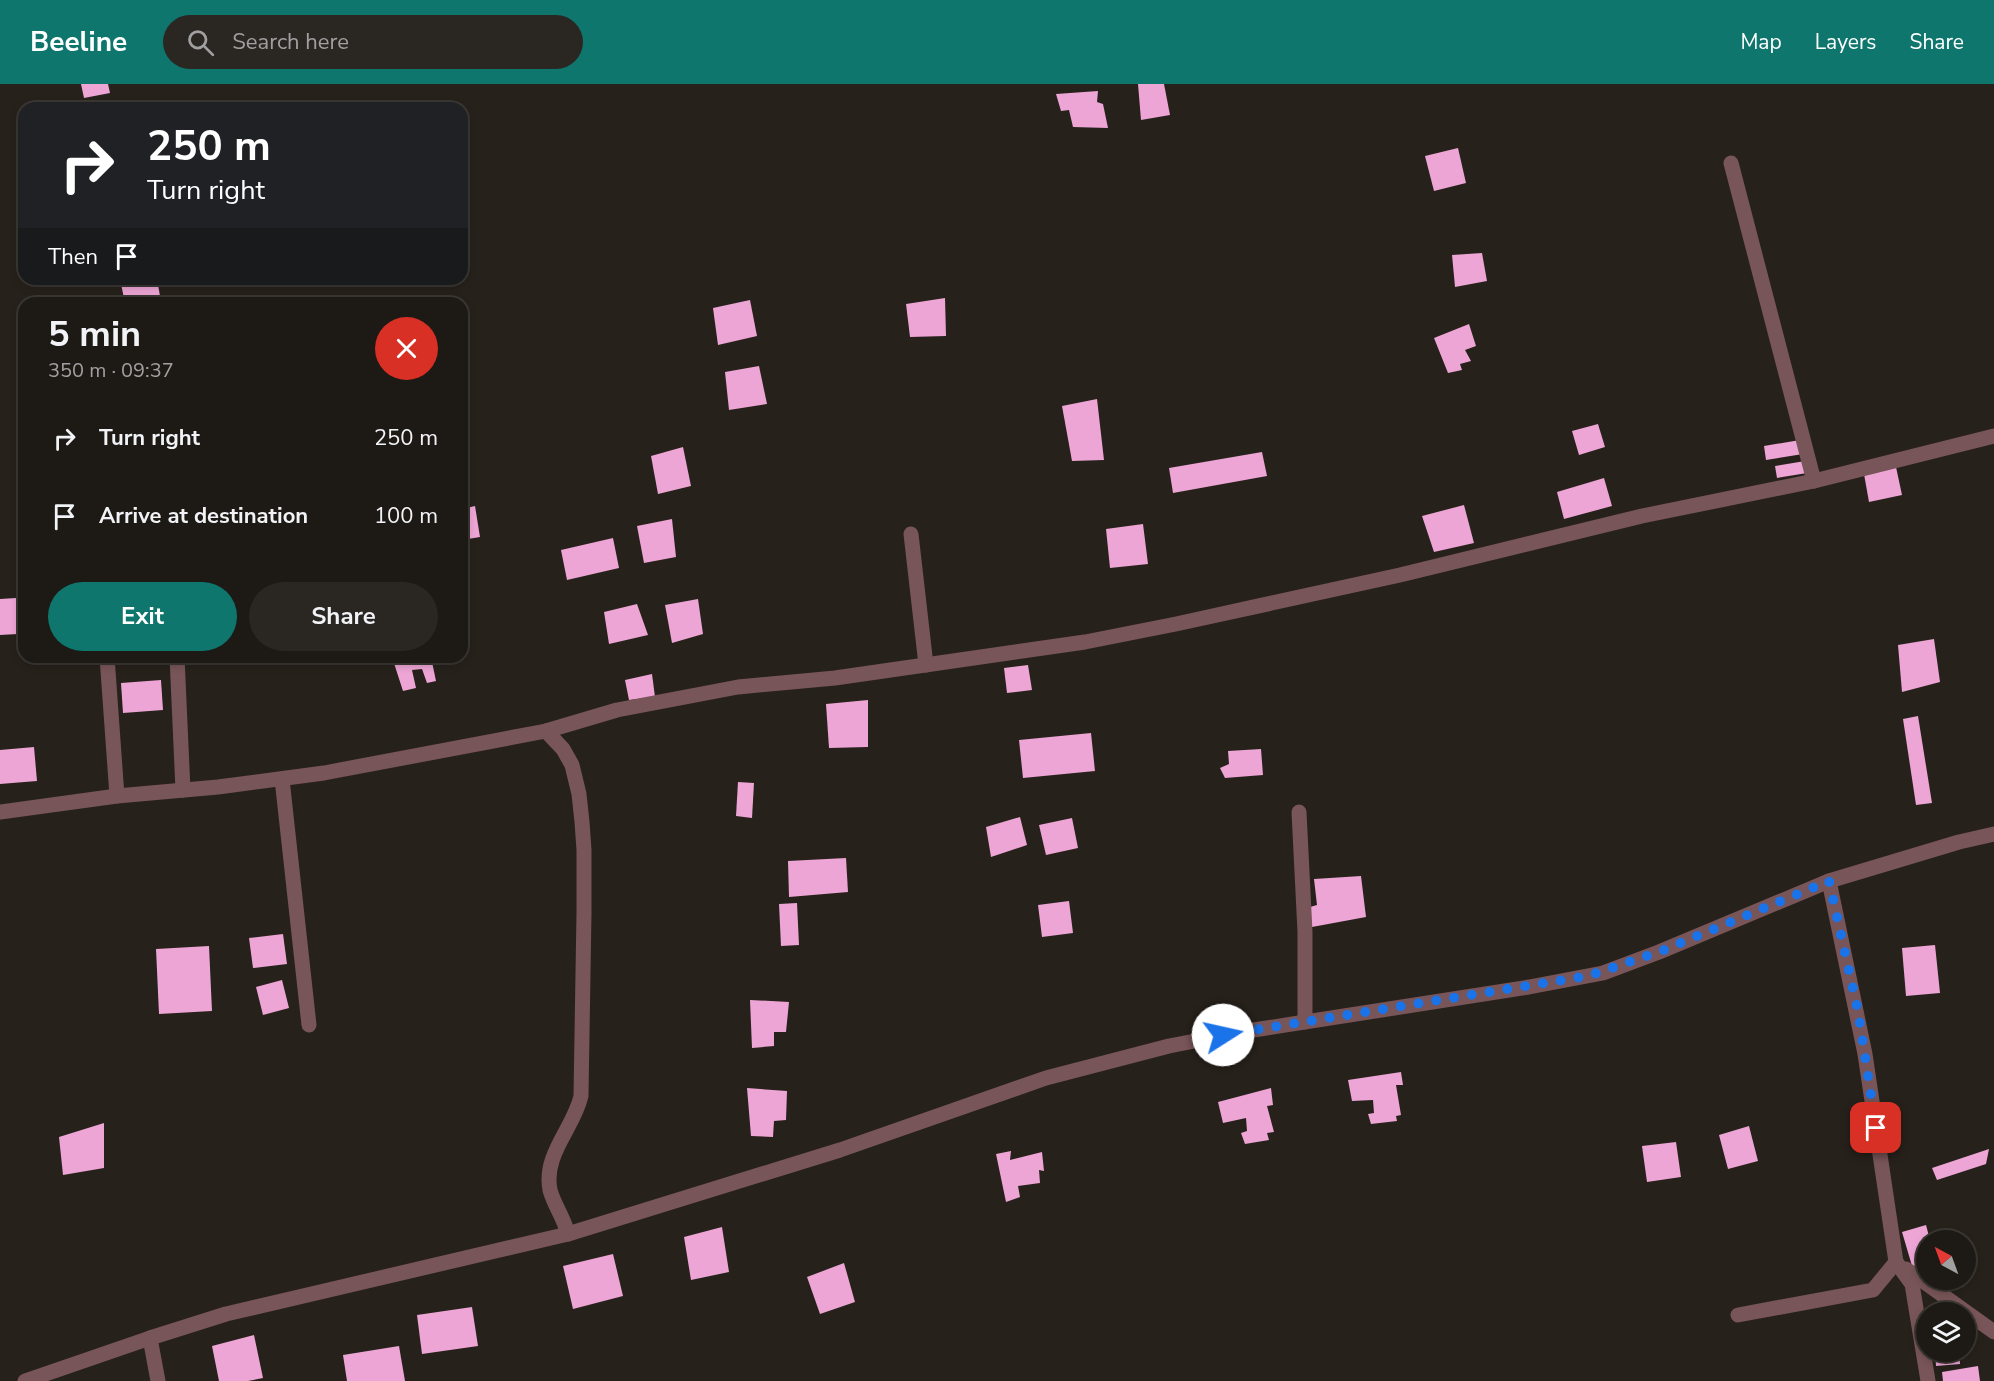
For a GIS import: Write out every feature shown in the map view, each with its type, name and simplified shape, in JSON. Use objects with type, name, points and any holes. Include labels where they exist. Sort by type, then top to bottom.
[{"type":"street","points":[[1731,163],[1814,481]]},
{"type":"street","points":[[0,812],[117,796],[282,779],[546,731],[617,710],[718,691],[835,678],[1085,642],[1188,622],[1400,575],[1642,516],[1814,481],[1994,436]]},
{"type":"street","points":[[911,534],[926,665]]},
{"type":"street","points":[[107,663],[117,796]]},
{"type":"street","points":[[177,663],[183,790]]},
{"type":"street","points":[[546,731],[563,749],[572,765],[579,794],[584,850],[581,1096],[578,1109],[554,1155],[549,1174],[554,1202],[568,1234]]},
{"type":"street","points":[[282,779],[309,1025]]},
{"type":"street","points":[[1299,812],[1305,932],[1305,1022]]},
{"type":"street","points":[[25,1381],[226,1314],[568,1234],[840,1150],[1046,1078],[1169,1046],[1603,973],[1829,881],[1959,842],[1994,834]]},
{"type":"street","points":[[1829,881],[1865,1054],[1896,1262],[1912,1284],[1928,1381]]},
{"type":"street","points":[[1738,1315],[1873,1290],[1896,1262]]},
{"type":"street","points":[[1896,1262],[1994,1332]]},
{"type":"street","points":[[150,1338],[158,1381]]},
{"type":"building","points":[[81,84],[108,84],[110,93],[84,98]]},
{"type":"building","points":[[1138,84],[1164,84],[1170,115],[1141,120]]},
{"type":"building","points":[[1098,91],[1097,102],[1103,104],[1108,128],[1073,127],[1069,110],[1061,111],[1056,94]]},
{"type":"building","points":[[1458,148],[1466,183],[1434,191],[1425,156]]},
{"type":"building","points":[[1482,253],[1487,281],[1455,287],[1452,255]]},
{"type":"building","points":[[121,285],[158,285],[160,296],[124,297]]},
{"type":"building","points":[[945,298],[946,336],[910,337],[906,304]]},
{"type":"building","points":[[750,300],[757,336],[718,345],[713,308]]},
{"type":"building","points":[[1469,324],[1476,346],[1465,350],[1471,361],[1460,364],[1462,370],[1448,373],[1434,338]]},
{"type":"building","points":[[759,366],[767,404],[729,410],[725,372]]},
{"type":"building","points":[[1097,399],[1104,460],[1072,461],[1062,406]]},
{"type":"building","points":[[1598,424],[1605,447],[1579,455],[1572,431]]},
{"type":"building","points":[[1800,440],[1803,454],[1766,460],[1764,446]]},
{"type":"building","points":[[683,447],[691,486],[658,494],[651,456]]},
{"type":"building","points":[[1262,452],[1267,476],[1173,493],[1169,468]]},
{"type":"building","points":[[1805,461],[1807,473],[1777,478],[1775,466]]},
{"type":"building","points":[[1896,467],[1902,495],[1869,502],[1864,474]]},
{"type":"building","points":[[1604,478],[1612,506],[1564,519],[1557,492]]},
{"type":"building","points":[[1464,505],[1474,543],[1434,552],[1422,516]]},
{"type":"building","points":[[475,506],[480,537],[468,539],[468,508]]},
{"type":"building","points":[[672,519],[676,557],[644,563],[637,526]]},
{"type":"building","points":[[1143,524],[1148,564],[1110,568],[1106,529]]},
{"type":"building","points":[[613,538],[619,568],[567,580],[561,550]]},
{"type":"building","points":[[16,598],[18,634],[0,635],[0,599]]},
{"type":"building","points":[[698,599],[703,634],[672,643],[665,605]]},
{"type":"building","points":[[637,604],[648,635],[609,644],[604,612]]},
{"type":"building","points":[[1934,639],[1940,682],[1902,692],[1898,645]]},
{"type":"building","points":[[394,663],[432,663],[436,681],[427,683],[422,669],[412,670],[416,688],[403,691]]},
{"type":"building","points":[[1028,665],[1032,690],[1007,693],[1004,668]]},
{"type":"building","points":[[652,674],[655,697],[629,700],[625,680]]},
{"type":"building","points":[[161,680],[163,710],[123,713],[121,683]]},
{"type":"building","points":[[868,700],[868,747],[829,748],[826,704]]},
{"type":"building","points":[[1918,716],[1932,803],[1916,805],[1903,719]]},
{"type":"building","points":[[1091,733],[1095,771],[1023,778],[1019,740]]},
{"type":"building","points":[[34,747],[37,781],[0,784],[0,750]]},
{"type":"building","points":[[1261,749],[1263,775],[1225,778],[1220,768],[1229,764],[1228,751]]},
{"type":"building","points":[[738,782],[754,783],[752,818],[736,816]]},
{"type":"building","points":[[1020,817],[1027,845],[991,857],[986,827]]},
{"type":"building","points":[[1072,818],[1078,848],[1046,855],[1039,825]]},
{"type":"building","points":[[846,858],[848,892],[789,897],[788,861]]},
{"type":"building","points":[[1361,876],[1366,917],[1312,927],[1310,907],[1317,905],[1314,879]]},
{"type":"building","points":[[1069,901],[1073,933],[1042,937],[1038,905]]},
{"type":"building","points":[[797,903],[799,945],[781,946],[779,904]]},
{"type":"building","points":[[283,934],[287,964],[253,968],[249,938]]},
{"type":"building","points":[[1935,945],[1940,993],[1906,996],[1902,948]]},
{"type":"building","points":[[209,946],[212,1011],[159,1014],[156,949]]},
{"type":"building","points":[[282,980],[289,1008],[263,1015],[256,987]]},
{"type":"building","points":[[750,1000],[789,1002],[786,1032],[774,1032],[774,1046],[752,1048]]},
{"type":"building","points":[[1401,1072],[1403,1085],[1396,1085],[1401,1115],[1396,1116],[1397,1121],[1371,1124],[1368,1114],[1374,1113],[1373,1100],[1352,1101],[1348,1080]]},
{"type":"building","points":[[747,1088],[787,1091],[786,1120],[774,1121],[773,1137],[751,1136]]},
{"type":"building","points":[[1271,1088],[1273,1105],[1267,1106],[1274,1132],[1267,1133],[1269,1140],[1245,1144],[1241,1133],[1247,1131],[1246,1118],[1223,1123],[1218,1102]]},
{"type":"building","points":[[104,1123],[104,1168],[63,1175],[59,1137]]},
{"type":"building","points":[[1749,1126],[1758,1161],[1728,1169],[1719,1135]]},
{"type":"building","points":[[1676,1142],[1681,1177],[1647,1182],[1642,1146]]},
{"type":"building","points":[[1989,1149],[1986,1164],[1937,1180],[1932,1168]]},
{"type":"building","points":[[1011,1151],[1010,1160],[1042,1152],[1044,1171],[1039,1170],[1040,1183],[1018,1186],[1020,1197],[1006,1202],[996,1154]]},
{"type":"building","points":[[1926,1225],[1927,1230],[1916,1230],[1916,1276],[1915,1276],[1902,1232]]},
{"type":"building","points":[[722,1227],[729,1272],[691,1280],[684,1237]]},
{"type":"building","points":[[613,1254],[623,1296],[573,1309],[563,1266]]},
{"type":"building","points":[[844,1263],[855,1302],[820,1314],[807,1277]]},
{"type":"building","points":[[472,1307],[478,1346],[422,1354],[417,1315]]},
{"type":"building","points":[[254,1335],[263,1378],[248,1381],[219,1381],[212,1346]]},
{"type":"building","points":[[399,1346],[405,1381],[347,1381],[343,1355]]},
{"type":"building","points":[[1936,1362],[1960,1362],[1960,1364],[1936,1366]]},
{"type":"building","points":[[1978,1366],[1980,1381],[1943,1381],[1942,1372]]},
{"type":"route","points":[[1223,1035],[1486,994],[1603,973],[1829,881],[1858,1011],[1876,1128]]}]
